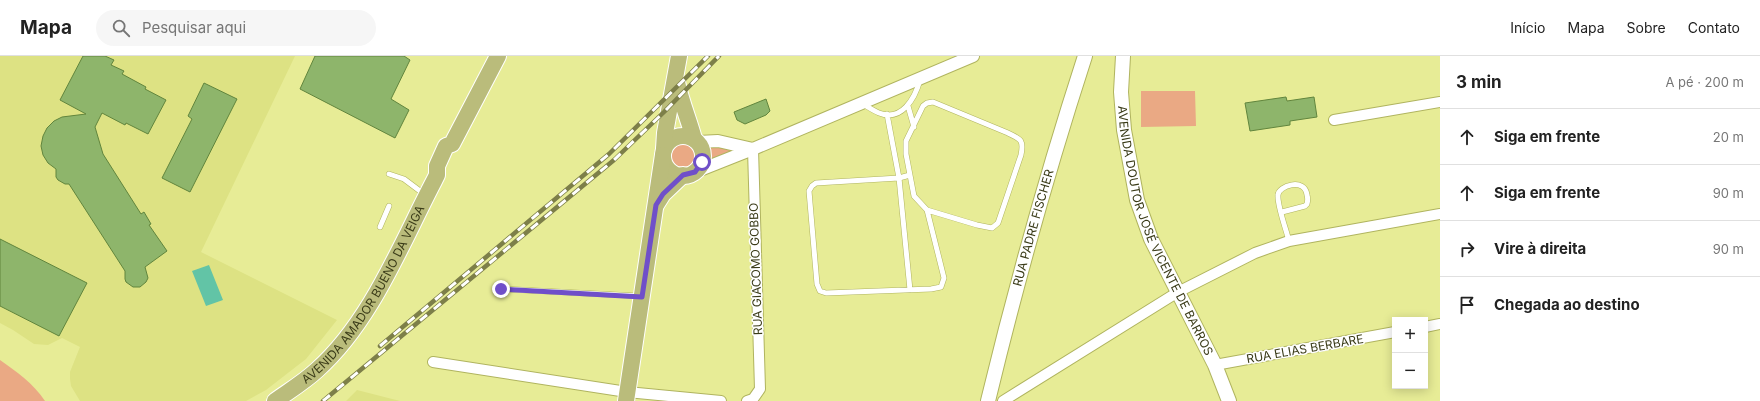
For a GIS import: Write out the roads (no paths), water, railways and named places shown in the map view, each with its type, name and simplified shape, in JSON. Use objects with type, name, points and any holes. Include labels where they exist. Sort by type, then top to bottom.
[{"type":"main road","name":"AVENIDA AMADOR BUENO DA VEIGA","points":[[275,401],[317,370],[346,339],[369,308],[437,175],[444,171],[453,150],[452,144],[498,56]]},
{"type":"main road","points":[[679,56],[665,133],[664,161],[671,171],[689,174]]},
{"type":"main road","name":"RUA PADRE FISCHER","points":[[988,401],[1004,332],[1056,145],[1085,56]]},
{"type":"main road","name":"AVENIDA DOUTOR JOSÉ VICENTE DE BARROS","points":[[1123,56],[1122,92],[1124,130],[1137,200],[1151,239],[1215,365],[1229,401]]},
{"type":"main road","points":[[676,74],[680,100],[696,141]]},
{"type":"main road","points":[[626,396],[664,152],[667,144],[677,137],[689,136],[696,141],[702,149],[703,155],[699,167],[663,194],[656,205]]},
{"type":"street","points":[[689,174],[753,149],[973,56]]},
{"type":"street","points":[[1334,120],[1440,102]]},
{"type":"street","points":[[696,141],[718,141],[753,149]]},
{"type":"street","name":"RUA GIACOMO GOBBO","points":[[747,401],[753,399],[760,389],[753,149]]},
{"type":"street","points":[[1003,401],[1178,292],[1255,253],[1289,240],[1440,214]]},
{"type":"street","points":[[1428,326],[1440,324]]},
{"type":"street","name":"RUA ELIAS BERBARE","points":[[1215,365],[1392,333]]},
{"type":"street","points":[[433,362],[626,396],[720,401]]},
{"type":"lane","points":[[862,103],[880,113],[887,114],[900,111],[908,106],[912,100],[921,78]]},
{"type":"lane","points":[[910,175],[900,178],[816,183],[812,186],[809,191],[818,284],[820,291],[826,293],[931,289],[941,287],[944,278],[927,210],[914,196],[910,175],[906,154],[906,141],[923,106],[927,103],[933,102],[1017,137],[1021,141],[1022,146],[998,224],[992,228],[976,225],[927,210]]},
{"type":"lane","points":[[908,106],[914,127]]},
{"type":"lane","points":[[887,114],[900,178],[910,290]]},
{"type":"lane","points":[[389,174],[404,180],[427,196]]},
{"type":"lane","points":[[1282,212],[1305,206],[1307,204],[1307,189],[1304,186],[1299,184],[1278,190],[1278,196],[1282,212],[1289,240]]},
{"type":"lane","points":[[380,227],[389,206]]},
{"type":"lane","points":[[501,289],[642,297]]},
{"type":"water","points":[[209,265],[223,300],[206,306],[192,271]]},
{"type":"railway","points":[[380,346],[609,154],[708,56]]},
{"type":"railway","points":[[323,401],[614,160],[719,56]]}]
